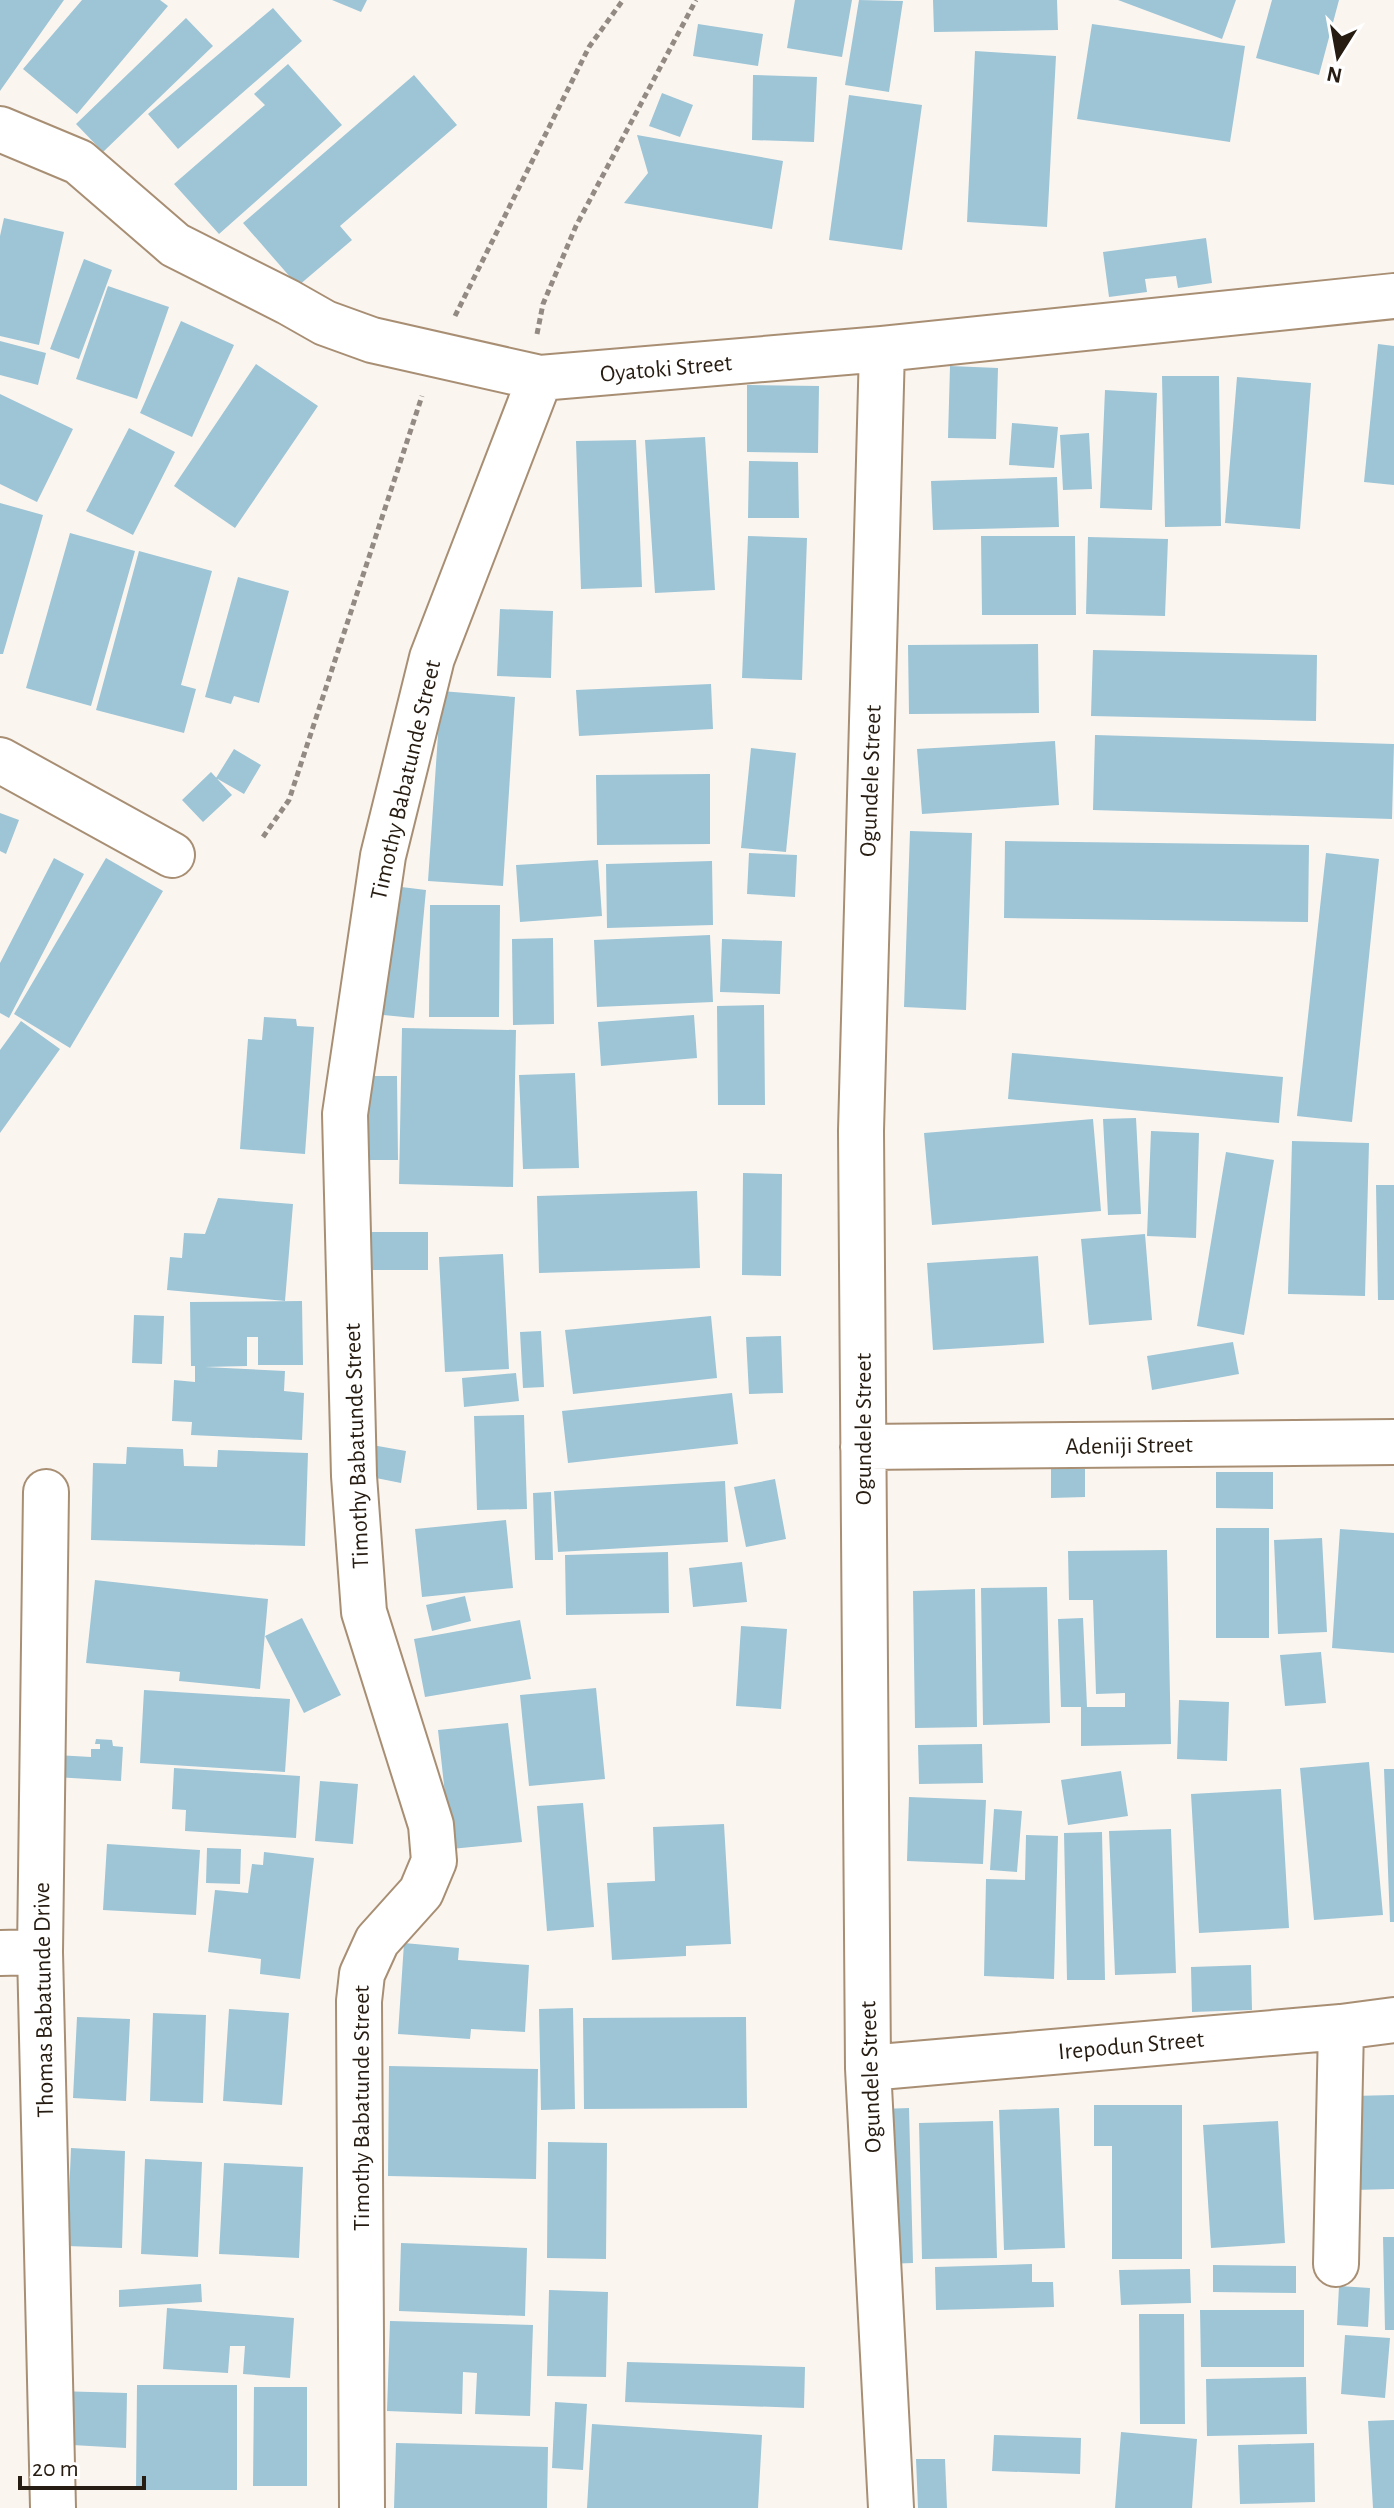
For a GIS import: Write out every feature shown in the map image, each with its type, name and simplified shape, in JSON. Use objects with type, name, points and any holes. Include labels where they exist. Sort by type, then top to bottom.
[{"type":"street","name":"Oyatoki Street","points":[[0,129],[79,162],[175,245],[325,323],[372,340],[525,376],[882,349],[1394,296]]},
{"type":"street","name":"Ogundele Street","points":[[882,349],[861,1131],[868,2068],[891,2508]]},
{"type":"street","name":"Timothy Babatunde Street","points":[[362,2508],[359,2001],[362,1974],[377,1941],[421,1892],[434,1861],[431,1825],[364,1612],[354,1476],[345,1114],[383,856],[432,658],[525,376]]},
{"type":"street","points":[[0,760],[172,855]]},
{"type":"street","name":"Adeniji Street","points":[[863,1447],[1394,1442]]},
{"type":"street","name":"Thomas Babatunde Drive","points":[[46,1492],[20,1952],[53,2508]]},
{"type":"street","name":"Irepodun Street","points":[[868,2068],[1394,2020]]},
{"type":"street","points":[[1336,2264],[1341,2027]]},
{"type":"path","points":[[263,837],[289,800],[443,356],[589,47],[623,0]]},
{"type":"path","points":[[525,376],[543,304],[576,226],[696,0]]},
{"type":"building","points":[[0,0],[64,0],[0,91]]},
{"type":"building","points":[[82,0],[160,0],[168,6],[77,114],[23,69]]},
{"type":"building","points":[[332,0],[367,0],[361,12]]},
{"type":"building","points":[[795,0],[852,0],[842,57],[787,48]]},
{"type":"building","points":[[859,0],[903,1],[889,92],[845,85]]},
{"type":"building","points":[[933,0],[1057,0],[1058,30],[934,32]]},
{"type":"building","points":[[1118,0],[1236,0],[1222,39]]},
{"type":"building","points":[[1272,0],[1339,0],[1319,75],[1256,58]]},
{"type":"building","points":[[273,8],[302,41],[178,149],[148,114]]},
{"type":"building","points":[[186,18],[213,46],[103,152],[76,124]]},
{"type":"building","points":[[698,24],[763,34],[758,66],[693,56]]},
{"type":"building","points":[[1092,24],[1245,46],[1230,142],[1077,119]]},
{"type":"building","points":[[975,51],[1056,56],[1047,227],[967,222]]},
{"type":"building","points":[[288,64],[342,125],[219,234],[174,184],[265,105],[254,94]]},
{"type":"building","points":[[414,75],[457,125],[340,226],[352,240],[298,286],[243,223]]},
{"type":"building","points":[[753,75],[817,77],[814,142],[752,140]]},
{"type":"building","points":[[662,93],[693,105],[680,137],[649,126]]},
{"type":"building","points":[[849,95],[922,105],[902,250],[829,240]]},
{"type":"building","points":[[637,135],[783,161],[772,229],[624,203],[648,173]]},
{"type":"building","points":[[4,218],[64,232],[39,345],[0,336],[0,236]]},
{"type":"building","points":[[1206,238],[1212,283],[1178,288],[1176,276],[1145,279],[1147,292],[1109,297],[1103,252]]},
{"type":"building","points":[[84,259],[112,270],[79,359],[50,349]]},
{"type":"building","points":[[108,286],[169,307],[137,399],[76,379]]},
{"type":"building","points":[[181,321],[234,345],[192,437],[140,413]]},
{"type":"building","points":[[0,341],[46,353],[38,385],[0,375]]},
{"type":"building","points":[[1378,344],[1394,346],[1394,485],[1364,482]]},
{"type":"building","points":[[256,364],[318,406],[235,528],[174,486]]},
{"type":"building","points":[[950,366],[998,368],[996,439],[948,438]]},
{"type":"building","points":[[1162,376],[1219,376],[1221,526],[1165,527]]},
{"type":"building","points":[[1237,377],[1311,383],[1300,529],[1225,523]]},
{"type":"building","points":[[747,385],[819,386],[818,453],[747,452]]},
{"type":"building","points":[[1105,390],[1157,393],[1152,510],[1100,508]]},
{"type":"building","points":[[0,394],[73,429],[37,502],[0,484]]},
{"type":"building","points":[[1012,423],[1058,427],[1054,468],[1009,465]]},
{"type":"building","points":[[129,428],[175,452],[133,535],[86,511]]},
{"type":"building","points":[[1089,433],[1092,489],[1063,490],[1060,435]]},
{"type":"building","points":[[705,437],[715,590],[655,593],[645,440]]},
{"type":"building","points":[[636,440],[642,587],[581,589],[576,441]]},
{"type":"building","points":[[749,461],[798,462],[799,518],[748,518]]},
{"type":"building","points":[[1057,477],[1059,527],[933,530],[931,481]]},
{"type":"building","points":[[0,503],[43,515],[3,654],[0,654]]},
{"type":"building","points":[[70,533],[135,551],[91,706],[26,688]]},
{"type":"building","points":[[748,536],[807,538],[802,680],[742,678]]},
{"type":"building","points":[[981,536],[1075,536],[1076,615],[982,615]]},
{"type":"building","points":[[1088,537],[1168,539],[1165,616],[1086,614]]},
{"type":"building","points":[[139,551],[212,571],[181,685],[196,689],[184,733],[96,710]]},
{"type":"building","points":[[238,577],[289,591],[259,703],[234,696],[231,704],[205,697]]},
{"type":"building","points":[[500,609],[553,611],[551,678],[497,676]]},
{"type":"building","points":[[1038,644],[1039,713],[909,714],[908,645]]},
{"type":"building","points":[[1093,650],[1317,655],[1316,721],[1091,716]]},
{"type":"building","points":[[711,684],[713,729],[579,736],[576,690]]},
{"type":"building","points":[[441,691],[515,697],[503,886],[428,881]]},
{"type":"building","points":[[1095,735],[1394,744],[1392,819],[1093,810]]},
{"type":"building","points":[[1055,741],[1059,805],[922,814],[917,749]]},
{"type":"building","points":[[751,748],[796,753],[786,852],[741,848]]},
{"type":"building","points":[[234,749],[261,765],[244,794],[216,778]]},
{"type":"building","points":[[211,772],[232,795],[203,822],[182,800]]},
{"type":"building","points":[[710,774],[710,844],[597,845],[596,775]]},
{"type":"building","points":[[0,813],[19,820],[6,854],[0,851]]},
{"type":"building","points":[[910,831],[972,833],[966,1010],[904,1007]]},
{"type":"building","points":[[1005,841],[1309,845],[1308,922],[1004,918]]},
{"type":"building","points":[[749,853],[797,855],[795,897],[747,894]]},
{"type":"building","points":[[1326,853],[1379,859],[1352,1122],[1297,1116]]},
{"type":"building","points":[[54,858],[84,874],[9,1018],[0,1013],[0,963]]},
{"type":"building","points":[[106,858],[163,891],[70,1048],[14,1014]]},
{"type":"building","points":[[598,860],[602,916],[520,922],[516,865]]},
{"type":"building","points":[[712,861],[713,925],[607,928],[606,864]]},
{"type":"building","points":[[385,885],[426,890],[414,1018],[373,1014]]},
{"type":"building","points":[[430,905],[500,905],[499,1017],[429,1017]]},
{"type":"building","points":[[710,935],[713,1002],[597,1007],[594,940]]},
{"type":"building","points":[[553,938],[554,1024],[513,1025],[512,939]]},
{"type":"building","points":[[722,939],[782,941],[780,994],[720,992]]},
{"type":"building","points":[[764,1005],[765,1105],[718,1105],[717,1006]]},
{"type":"building","points":[[694,1015],[697,1058],[601,1066],[598,1022]]},
{"type":"building","points":[[264,1017],[296,1019],[297,1026],[314,1027],[305,1154],[240,1149],[248,1039],[262,1040]]},
{"type":"building","points":[[21,1021],[60,1049],[0,1133],[0,1050]]},
{"type":"building","points":[[402,1028],[516,1030],[513,1187],[399,1184]]},
{"type":"building","points":[[1012,1053],[1283,1077],[1279,1123],[1008,1099]]},
{"type":"building","points":[[575,1073],[579,1168],[523,1169],[519,1075]]},
{"type":"building","points":[[359,1076],[397,1076],[398,1160],[359,1160]]},
{"type":"building","points":[[1136,1118],[1141,1214],[1108,1215],[1103,1119]]},
{"type":"building","points":[[1093,1119],[1101,1211],[932,1225],[924,1133]]},
{"type":"building","points":[[1151,1131],[1199,1133],[1196,1238],[1147,1236]]},
{"type":"building","points":[[1292,1141],[1369,1143],[1365,1296],[1288,1294]]},
{"type":"building","points":[[1226,1152],[1274,1160],[1244,1335],[1197,1326]]},
{"type":"building","points":[[743,1173],[782,1174],[781,1276],[742,1275]]},
{"type":"building","points":[[1376,1185],[1394,1185],[1394,1300],[1378,1300]]},
{"type":"building","points":[[697,1191],[700,1268],[539,1273],[537,1196]]},
{"type":"building","points":[[218,1198],[293,1204],[285,1301],[167,1290],[170,1257],[182,1258],[184,1233],[205,1234]]},
{"type":"building","points":[[362,1232],[428,1232],[428,1270],[363,1270]]},
{"type":"building","points":[[1145,1234],[1152,1320],[1089,1325],[1081,1239]]},
{"type":"building","points":[[503,1254],[509,1369],[445,1372],[439,1257]]},
{"type":"building","points":[[1038,1256],[1044,1343],[933,1350],[927,1263]]},
{"type":"building","points":[[302,1301],[303,1365],[258,1365],[258,1337],[247,1337],[247,1366],[205,1367],[285,1371],[284,1391],[304,1393],[302,1440],[191,1435],[192,1422],[172,1421],[174,1380],[195,1382],[195,1366],[191,1366],[190,1302]]},
{"type":"building","points":[[134,1315],[164,1316],[162,1364],[132,1363]]},
{"type":"building","points":[[711,1316],[717,1378],[573,1394],[565,1330]]},
{"type":"building","points":[[541,1331],[544,1387],[523,1388],[520,1332]]},
{"type":"building","points":[[781,1336],[783,1393],[749,1394],[746,1337]]},
{"type":"building","points":[[1233,1342],[1239,1374],[1152,1390],[1147,1356]]},
{"type":"building","points":[[516,1373],[519,1401],[464,1407],[462,1378]]},
{"type":"building","points":[[732,1393],[738,1444],[568,1463],[562,1411]]},
{"type":"building","points":[[524,1415],[527,1509],[477,1510],[474,1416]]},
{"type":"building","points":[[372,1445],[406,1451],[401,1483],[366,1476]]},
{"type":"building","points":[[127,1447],[183,1449],[184,1466],[217,1467],[218,1450],[308,1453],[305,1546],[91,1540],[93,1463],[126,1464]]},
{"type":"building","points":[[1051,1469],[1085,1469],[1085,1497],[1051,1498]]},
{"type":"building","points":[[1216,1472],[1273,1472],[1273,1509],[1216,1508]]},
{"type":"building","points":[[775,1479],[786,1539],[746,1547],[734,1487]]},
{"type":"building","points":[[725,1481],[728,1542],[558,1552],[554,1491]]},
{"type":"building","points":[[551,1492],[553,1560],[535,1560],[533,1493]]},
{"type":"building","points":[[506,1520],[513,1588],[422,1597],[415,1529]]},
{"type":"building","points":[[1216,1528],[1269,1528],[1269,1638],[1216,1638]]},
{"type":"building","points":[[1340,1529],[1394,1533],[1394,1653],[1332,1648]]},
{"type":"building","points":[[1322,1538],[1327,1632],[1278,1634],[1274,1540]]},
{"type":"building","points":[[1167,1550],[1171,1744],[1081,1746],[1081,1707],[1061,1707],[1058,1619],[1083,1618],[1087,1707],[1125,1707],[1125,1693],[1096,1694],[1093,1600],[1069,1600],[1068,1551]]},
{"type":"building","points":[[668,1552],[669,1613],[566,1615],[565,1555]]},
{"type":"building","points":[[742,1562],[747,1602],[693,1607],[689,1568]]},
{"type":"building","points":[[95,1580],[268,1599],[260,1689],[179,1681],[180,1672],[86,1663]]},
{"type":"building","points":[[1047,1587],[1050,1723],[983,1725],[981,1588]]},
{"type":"building","points":[[975,1589],[977,1727],[915,1728],[913,1591]]},
{"type":"building","points":[[465,1596],[471,1621],[432,1631],[426,1605]]},
{"type":"building","points":[[302,1618],[341,1695],[304,1713],[265,1636]]},
{"type":"building","points":[[520,1620],[531,1679],[425,1697],[414,1639]]},
{"type":"building","points":[[741,1626],[787,1629],[781,1709],[736,1706]]},
{"type":"building","points":[[1321,1652],[1326,1703],[1285,1706],[1280,1655]]},
{"type":"building","points":[[596,1688],[605,1779],[529,1786],[520,1695]]},
{"type":"building","points":[[144,1690],[290,1699],[285,1772],[140,1763]]},
{"type":"building","points":[[1179,1700],[1229,1702],[1227,1761],[1177,1759]]},
{"type":"building","points":[[508,1723],[522,1842],[451,1849],[438,1730]]},
{"type":"building","points":[[96,1739],[112,1740],[113,1746],[123,1747],[121,1781],[55,1777],[56,1755],[91,1757],[91,1749],[100,1749],[100,1744],[95,1744]]},
{"type":"building","points":[[982,1744],[983,1783],[919,1784],[918,1745]]},
{"type":"building","points":[[1369,1762],[1383,1915],[1314,1920],[1300,1768]]},
{"type":"building","points":[[174,1768],[300,1776],[296,1838],[185,1831],[186,1810],[172,1809]]},
{"type":"building","points":[[1384,1769],[1394,1769],[1394,1922],[1390,1922]]},
{"type":"building","points":[[1121,1771],[1128,1816],[1068,1825],[1061,1780]]},
{"type":"building","points":[[320,1781],[358,1784],[353,1844],[315,1841]]},
{"type":"building","points":[[1281,1789],[1289,1928],[1199,1933],[1191,1794]]},
{"type":"building","points":[[909,1797],[986,1800],[983,1864],[907,1861]]},
{"type":"building","points":[[583,1803],[594,1927],[547,1931],[537,1806]]},
{"type":"building","points":[[994,1809],[1022,1811],[1017,1872],[990,1870]]},
{"type":"building","points":[[724,1824],[731,1944],[686,1946],[686,1956],[612,1960],[607,1883],[655,1881],[653,1827]]},
{"type":"building","points":[[1171,1829],[1176,1973],[1115,1975],[1109,1831]]},
{"type":"building","points":[[1102,1832],[1105,1980],[1067,1980],[1064,1833]]},
{"type":"building","points":[[1026,1835],[1058,1836],[1054,1979],[984,1976],[986,1879],[1025,1880]]},
{"type":"building","points":[[107,1844],[200,1850],[196,1915],[103,1910]]},
{"type":"building","points":[[207,1848],[241,1849],[240,1884],[206,1883]]},
{"type":"building","points":[[264,1852],[314,1858],[300,1979],[260,1974],[261,1959],[208,1952],[215,1890],[248,1893],[252,1864],[263,1865]]},
{"type":"building","points":[[404,1943],[459,1948],[458,1960],[529,1965],[525,2032],[471,2029],[470,2039],[398,2034]]},
{"type":"building","points":[[1251,1965],[1252,2010],[1192,2012],[1191,1967]]},
{"type":"building","points":[[573,2008],[575,2109],[541,2110],[539,2009]]},
{"type":"building","points":[[229,2009],[289,2013],[282,2105],[223,2101]]},
{"type":"building","points":[[153,2013],[206,2015],[203,2103],[150,2101]]},
{"type":"building","points":[[77,2017],[130,2019],[126,2101],[73,2098]]},
{"type":"building","points":[[746,2017],[747,2108],[584,2109],[583,2018]]},
{"type":"building","points":[[389,2066],[538,2069],[536,2179],[388,2176]]},
{"type":"building","points":[[1394,2095],[1394,2189],[1354,2190],[1352,2096]]},
{"type":"building","points":[[1094,2105],[1182,2105],[1182,2259],[1112,2259],[1112,2146],[1094,2146]]},
{"type":"building","points":[[909,2108],[913,2263],[886,2264],[881,2109]]},
{"type":"building","points":[[1059,2108],[1065,2248],[1004,2250],[999,2110]]},
{"type":"building","points":[[993,2121],[997,2258],[922,2259],[919,2123]]},
{"type":"building","points":[[1278,2121],[1285,2243],[1211,2248],[1203,2125]]},
{"type":"building","points":[[548,2142],[607,2143],[606,2259],[547,2258]]},
{"type":"building","points":[[71,2148],[125,2151],[122,2248],[67,2246]]},
{"type":"building","points":[[145,2159],[202,2162],[198,2257],[141,2254]]},
{"type":"building","points":[[224,2163],[303,2167],[299,2258],[219,2254]]},
{"type":"building","points":[[1383,2237],[1394,2237],[1394,2330],[1385,2330]]},
{"type":"building","points":[[401,2243],[527,2248],[525,2316],[399,2311]]},
{"type":"building","points":[[1032,2264],[1032,2282],[1053,2282],[1054,2307],[936,2310],[935,2267]]},
{"type":"building","points":[[1213,2265],[1296,2266],[1296,2293],[1213,2292]]},
{"type":"building","points":[[1190,2269],[1191,2303],[1121,2305],[1119,2270]]},
{"type":"building","points":[[201,2284],[202,2302],[119,2307],[119,2290]]},
{"type":"building","points":[[1339,2286],[1370,2288],[1368,2327],[1337,2325]]},
{"type":"building","points":[[549,2290],[608,2292],[606,2377],[547,2376]]},
{"type":"building","points":[[167,2308],[294,2318],[290,2378],[243,2374],[245,2346],[230,2346],[228,2373],[163,2369]]},
{"type":"building","points":[[1200,2310],[1304,2310],[1304,2367],[1201,2367]]},
{"type":"building","points":[[1139,2314],[1184,2314],[1185,2424],[1140,2424]]},
{"type":"building","points":[[390,2321],[533,2325],[530,2416],[475,2414],[477,2373],[463,2372],[462,2414],[387,2411]]},
{"type":"building","points":[[1345,2335],[1390,2338],[1385,2398],[1341,2394]]},
{"type":"building","points":[[627,2362],[805,2367],[804,2408],[625,2402]]},
{"type":"building","points":[[1306,2377],[1307,2434],[1207,2436],[1206,2379]]},
{"type":"building","points":[[137,2385],[237,2385],[237,2490],[136,2490]]},
{"type":"building","points":[[254,2387],[307,2387],[307,2486],[253,2486]]},
{"type":"building","points":[[56,2391],[127,2393],[126,2448],[54,2444]]},
{"type":"building","points":[[555,2402],[587,2404],[583,2470],[552,2468]]},
{"type":"building","points":[[1394,2420],[1394,2508],[1373,2508],[1368,2421]]},
{"type":"building","points":[[592,2424],[762,2435],[758,2508],[587,2508]]},
{"type":"building","points":[[1121,2432],[1197,2439],[1192,2508],[1115,2508]]},
{"type":"building","points":[[994,2435],[1081,2438],[1080,2474],[992,2471]]},
{"type":"building","points":[[396,2443],[548,2447],[547,2508],[394,2508]]},
{"type":"building","points":[[1314,2443],[1315,2502],[1240,2504],[1238,2445]]},
{"type":"building","points":[[916,2459],[945,2459],[947,2508],[918,2508]]}]
